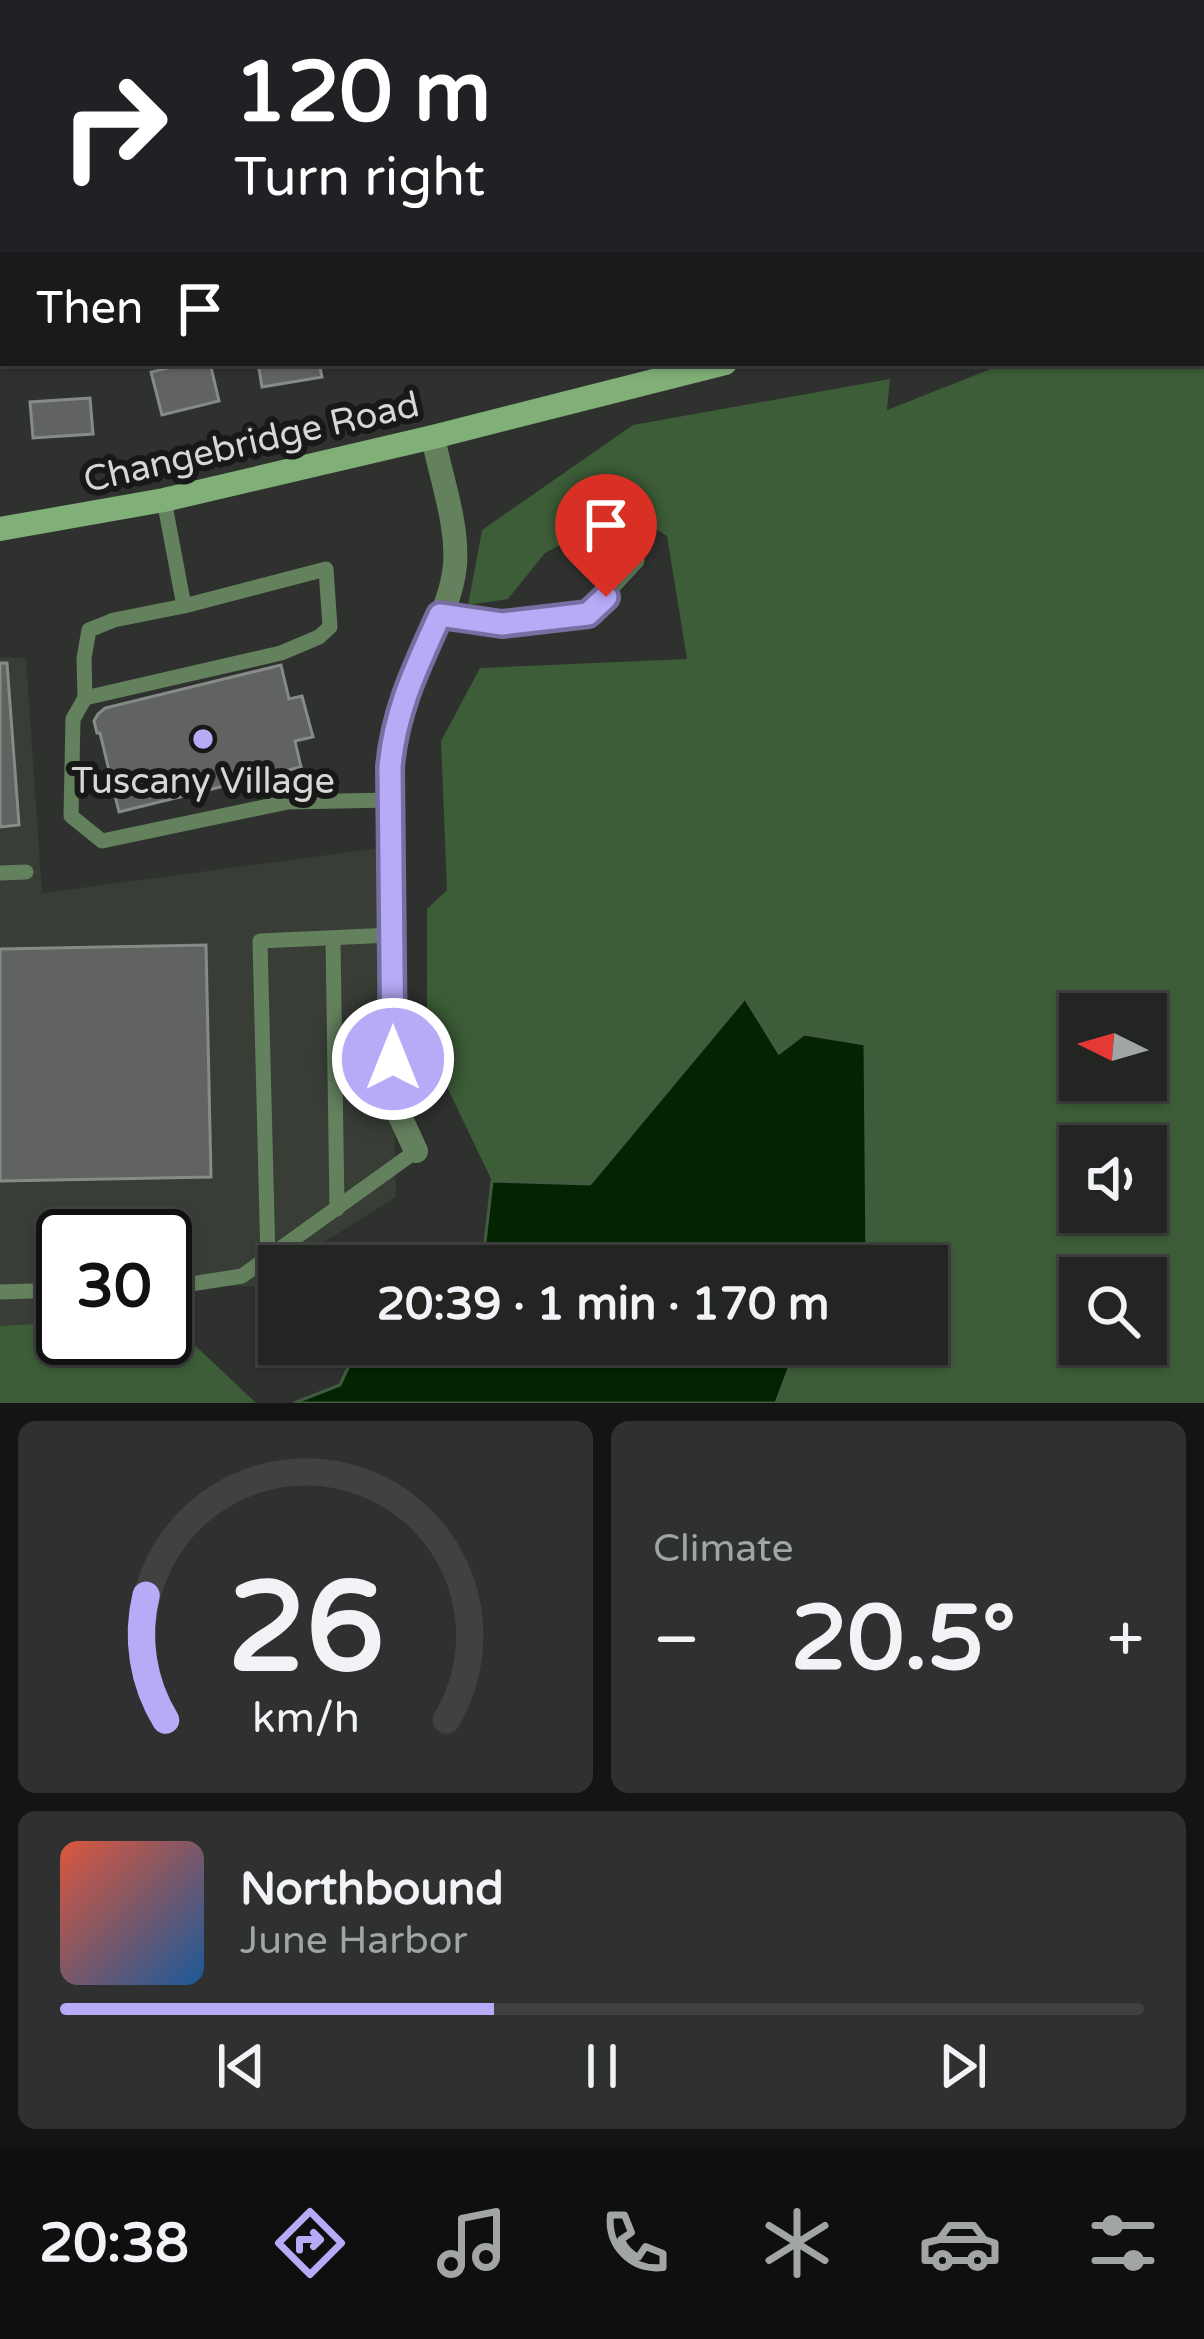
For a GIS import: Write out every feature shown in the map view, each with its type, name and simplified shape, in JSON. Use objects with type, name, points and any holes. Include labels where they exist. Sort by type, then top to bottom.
[{"type":"main road","name":"Changebridge Road","points":[[0,530],[164,500],[706,366]]},
{"type":"street","points":[[416,1151],[393,1101],[391,800],[393,731],[450,593],[454,565],[454,537],[433,437]]},
{"type":"lane","points":[[164,500],[184,606]]},
{"type":"lane","points":[[440,615],[502,624],[588,614],[637,561]]},
{"type":"lane","points":[[85,698],[281,652],[319,638],[330,627],[326,569],[89,630],[85,698],[73,719],[71,816],[102,841],[288,802],[391,800]]},
{"type":"lane","points":[[0,873],[26,872]]},
{"type":"lane","points":[[268,1245],[260,941],[392,934]]},
{"type":"lane","points":[[333,938],[337,1209]]},
{"type":"lane","points":[[288,1245],[416,1151]]},
{"type":"lane","points":[[192,1284],[242,1276],[258,1266]]},
{"type":"lane","points":[[0,1292],[36,1291]]},
{"type":"shaded area","points":[[998,366],[1204,366],[1204,1403],[776,1403],[790,1365],[948,1365],[948,1245],[867,1245],[865,1045],[779,1054],[745,999],[590,1184],[492,1181],[427,1045],[427,909],[447,890],[441,741],[480,668],[687,659],[667,536],[626,510],[545,553],[508,599],[468,605],[482,530],[633,425],[890,379],[887,410]]},
{"type":"shaded area","points":[[0,657],[26,658],[42,893],[387,847],[396,1197],[319,1245],[258,1245],[258,1283],[254,1286],[192,1286],[192,1209],[36,1209],[36,1324],[0,1326]]},
{"type":"shaded area","points":[[745,998],[779,1053],[804,1034],[865,1044],[867,1245],[485,1245],[492,1181],[590,1184]]},
{"type":"shaded area","points":[[36,1324],[36,1365],[192,1365],[192,1343],[256,1403],[0,1403],[0,1326]]},
{"type":"shaded area","points":[[349,1365],[790,1365],[776,1403],[294,1403],[340,1385]]},
{"type":"building","points":[[211,366],[219,401],[162,415],[151,372]]},
{"type":"building","points":[[258,366],[320,366],[322,377],[262,387]]},
{"type":"building","points":[[90,398],[93,434],[33,438],[30,402]]},
{"type":"building","points":[[0,663],[7,663],[19,825],[0,827]]},
{"type":"building","name":"Tuscany Village","points":[[281,665],[289,699],[302,696],[313,737],[295,741],[301,767],[119,812],[94,721],[98,714],[105,708]]},
{"type":"building","points":[[206,945],[211,1177],[0,1181],[0,949]]},
{"type":"place","name":"Tuscany Village","points":[[203,739]]},
{"type":"route","points":[[393,1059],[393,731],[440,615],[502,624],[588,614],[606,597]]}]
